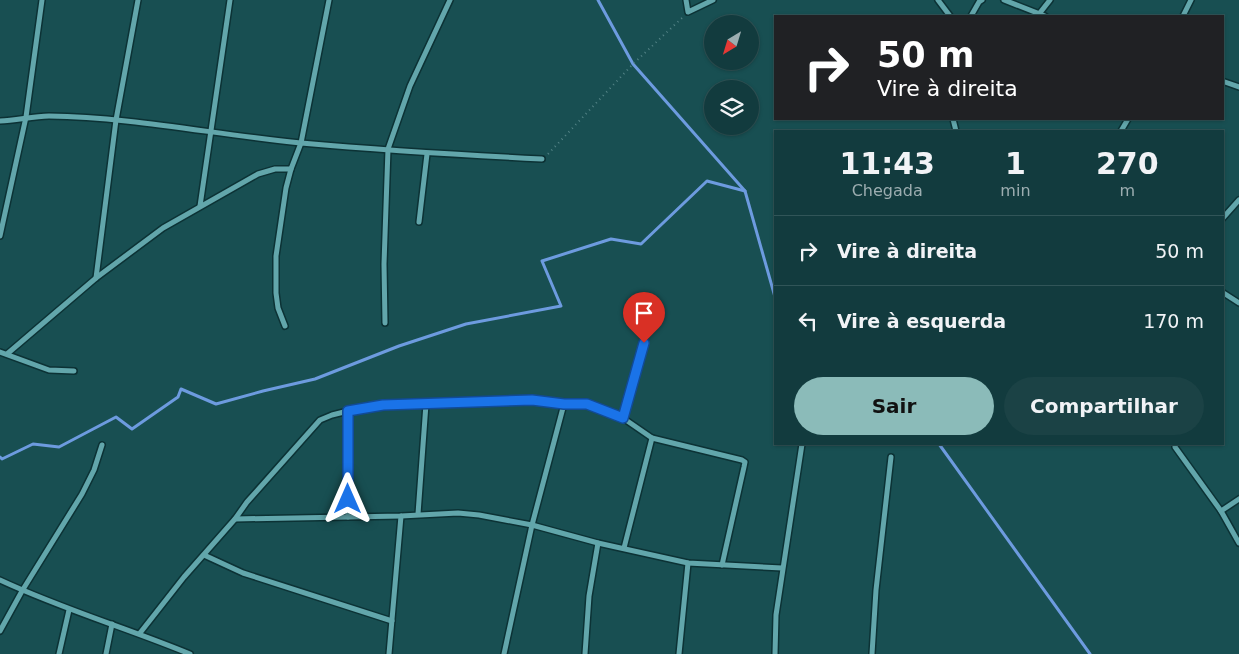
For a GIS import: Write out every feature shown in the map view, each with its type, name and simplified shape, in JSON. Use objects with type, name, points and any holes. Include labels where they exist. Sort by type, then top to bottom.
[{"type":"street","points":[[0,236],[26,117],[42,0]]},
{"type":"street","points":[[96,278],[116,120],[138,0]]},
{"type":"street","points":[[200,206],[230,0]]},
{"type":"street","points":[[285,326],[278,308],[276,293],[276,256],[286,188],[301,143],[329,0]]},
{"type":"street","points":[[385,323],[384,264],[388,149],[410,86],[450,0]]},
{"type":"street","points":[[686,0],[688,12],[713,0]]},
{"type":"street","points":[[938,0],[949,15]]},
{"type":"street","points":[[972,15],[982,0]]},
{"type":"street","points":[[1004,0],[1042,15]]},
{"type":"street","points":[[1039,14],[1050,0]]},
{"type":"street","points":[[1184,15],[1192,0]]},
{"type":"street","points":[[1224,82],[1239,87]]},
{"type":"street","points":[[0,122],[26,117],[48,116],[116,120],[301,143],[388,149],[427,154],[542,159]]},
{"type":"street","points":[[420,222],[427,154]]},
{"type":"street","points":[[7,354],[96,278],[163,228],[258,174],[275,169],[291,169]]},
{"type":"street","points":[[1224,217],[1239,200]]},
{"type":"street","points":[[1224,293],[1239,303]]},
{"type":"street","points":[[623,418],[644,343]]},
{"type":"street","points":[[0,352],[49,370],[74,371]]},
{"type":"street","points":[[140,633],[247,502],[314,426],[326,418],[348,411],[383,405],[532,400],[564,404],[587,404],[623,418],[652,438],[742,460],[745,462],[722,565]]},
{"type":"street","points":[[418,514],[426,404]]},
{"type":"street","points":[[504,654],[532,525],[564,404]]},
{"type":"street","points":[[348,411],[348,517]]},
{"type":"street","points":[[624,548],[652,438]]},
{"type":"street","points":[[0,631],[22,591],[82,494],[94,470],[102,445]]},
{"type":"street","points":[[775,654],[776,615],[782,568],[802,445]]},
{"type":"street","points":[[1174,445],[1221,511],[1239,543]]},
{"type":"street","points":[[872,654],[876,590],[891,457]]},
{"type":"street","points":[[1221,511],[1239,499]]},
{"type":"street","points":[[235,519],[458,513],[532,525],[598,543],[688,563],[782,568]]},
{"type":"street","points":[[389,654],[401,516]]},
{"type":"street","points":[[586,654],[589,596],[598,543]]},
{"type":"street","points":[[204,555],[243,572],[392,621]]},
{"type":"street","points":[[679,654],[688,563]]},
{"type":"street","points":[[0,580],[69,610],[140,633],[190,654]]},
{"type":"street","points":[[59,654],[69,610]]},
{"type":"street","points":[[106,654],[112,624]]},
{"type":"path","points":[[542,159],[633,64],[688,12]]},
{"type":"waterway","points":[[598,0],[633,64],[745,191],[774,293]]},
{"type":"waterway","points":[[0,457],[2,459],[33,444],[59,447],[116,417],[132,429],[178,397],[181,389],[216,404],[315,379],[399,346],[466,324],[561,306],[542,261],[611,239],[641,244],[707,181],[745,191]]},
{"type":"waterway","points":[[940,445],[1090,654]]},
{"type":"route","points":[[348,499],[348,411],[383,405],[532,400],[564,404],[587,404],[623,418],[644,343]]}]
